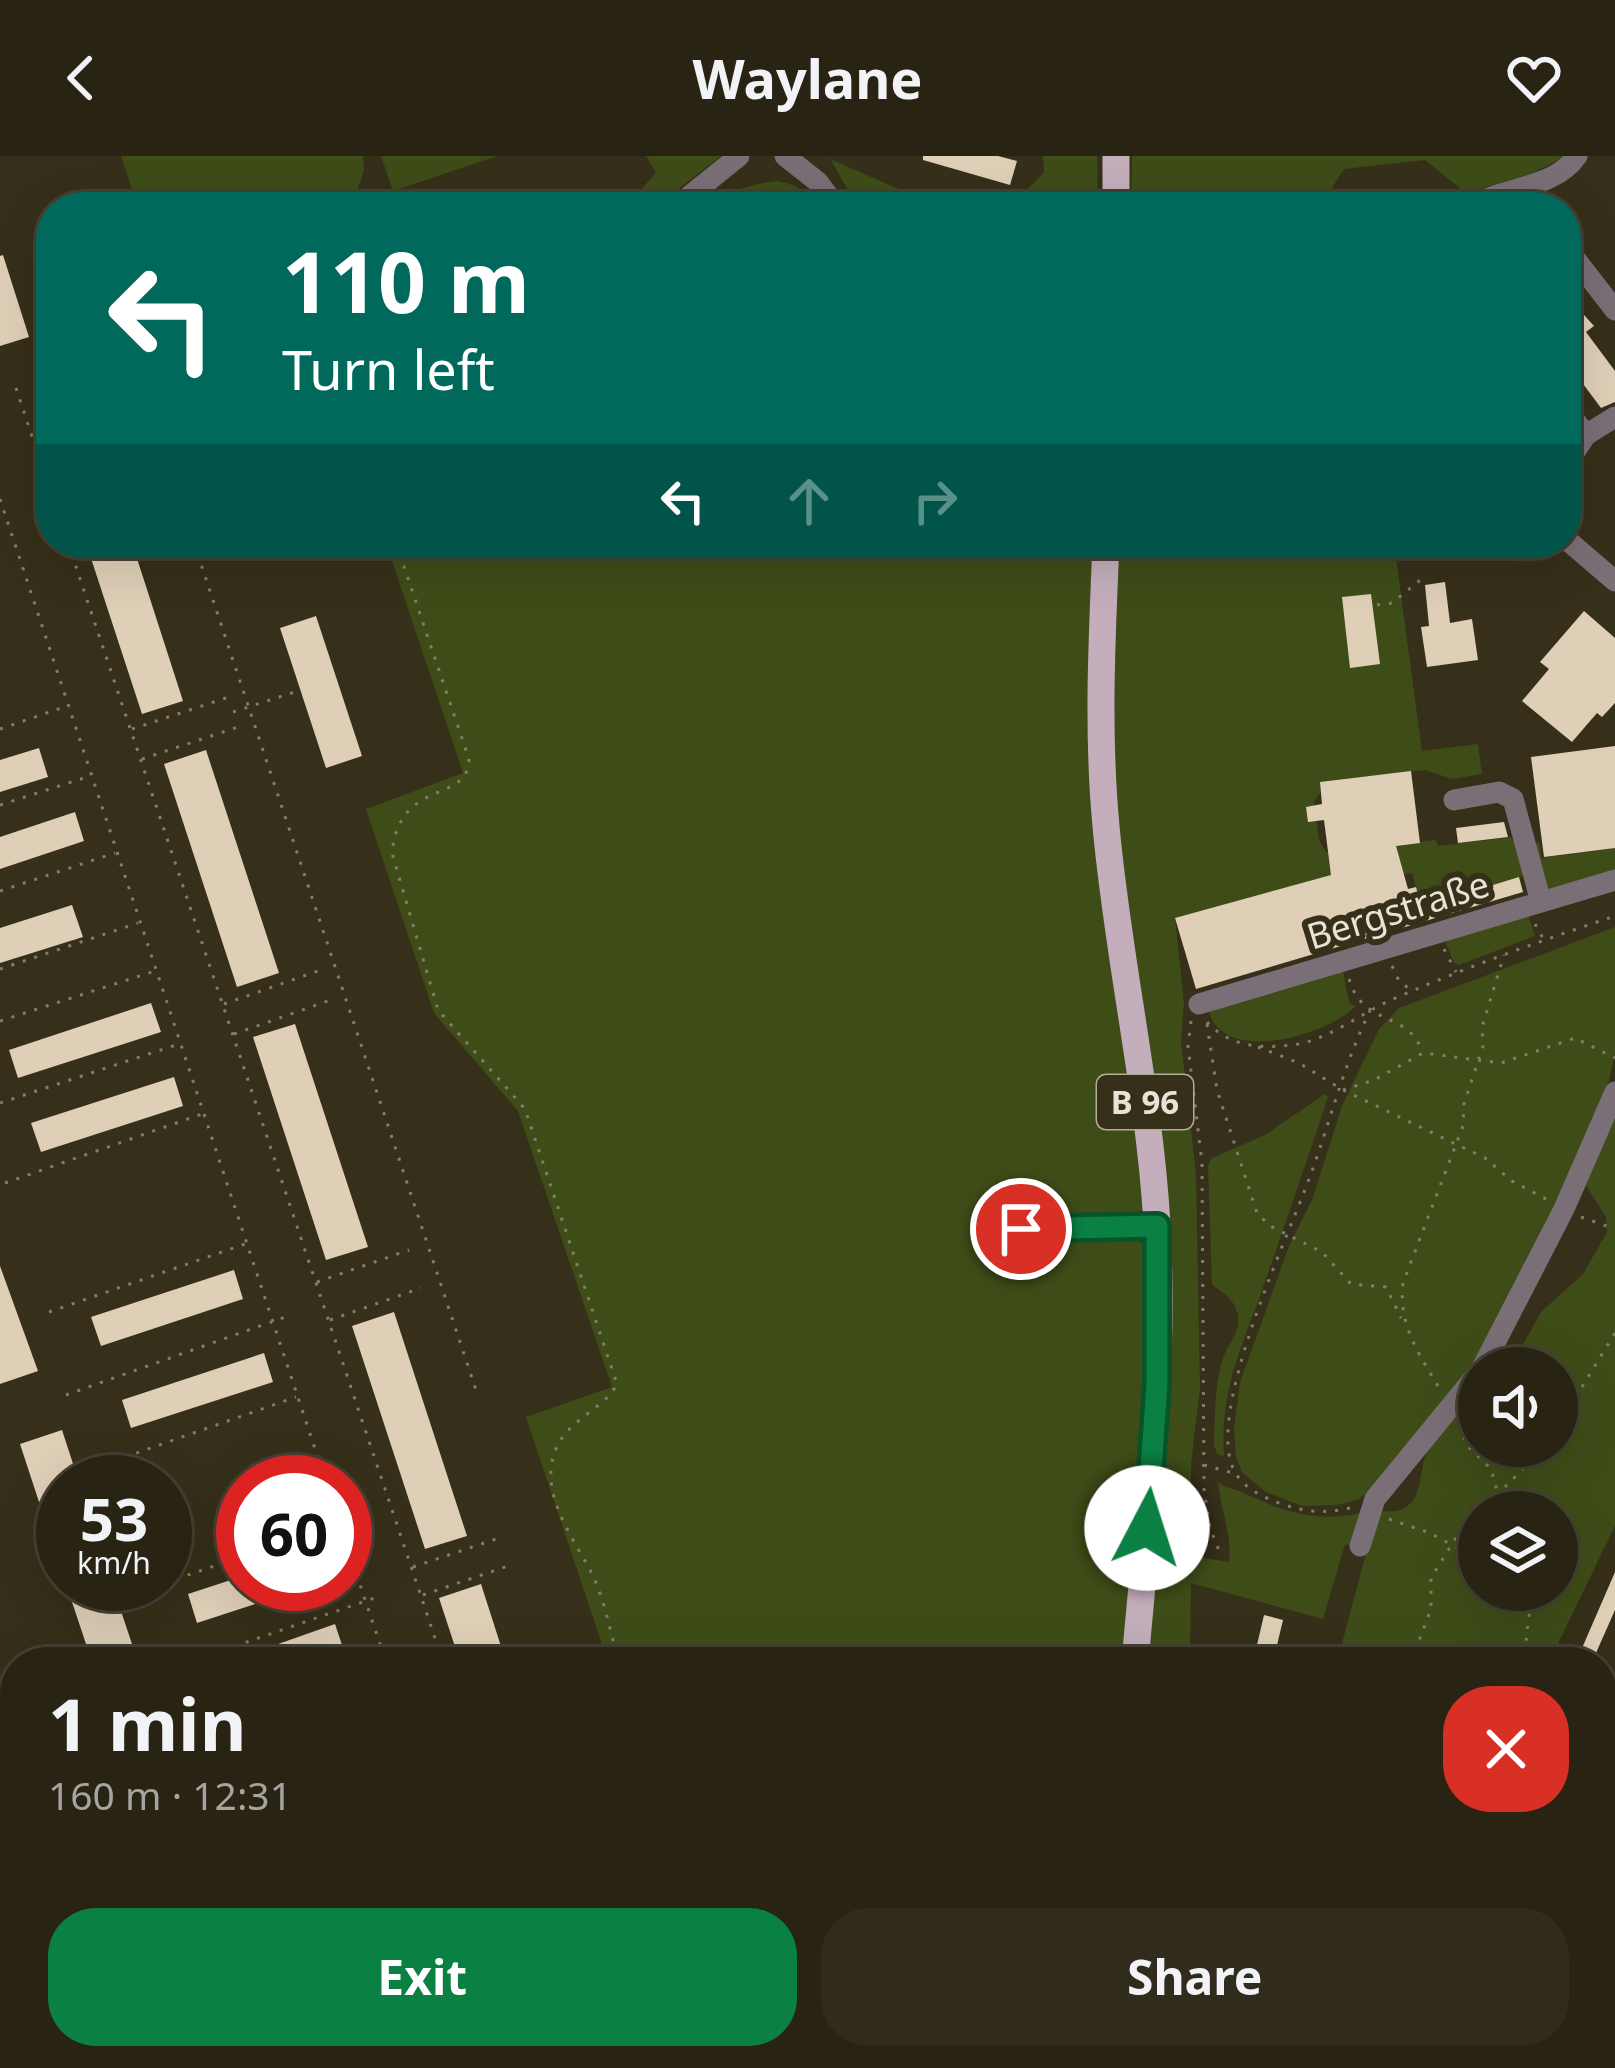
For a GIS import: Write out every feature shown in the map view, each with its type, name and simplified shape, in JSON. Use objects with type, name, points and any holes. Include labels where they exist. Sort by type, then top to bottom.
[{"type":"main road","points":[[1116,156],[1116,192]]},
{"type":"main road","name":"B 96","points":[[1106,558],[1100,732],[1106,828],[1148,1116],[1157,1226],[1157,1383],[1137,1647]]},
{"type":"street","points":[[695,192],[740,156]]},
{"type":"street","points":[[785,156],[826,192]]},
{"type":"street","points":[[1508,192],[1532,186],[1572,164],[1577,156]]},
{"type":"street","points":[[1581,266],[1615,310]]},
{"type":"street","points":[[1581,442],[1615,418]]},
{"type":"street","points":[[1581,429],[1586,435]]},
{"type":"street","points":[[1581,552],[1615,581]]},
{"type":"street","points":[[1454,800],[1498,792],[1513,799],[1541,902]]},
{"type":"street","name":"Bergstraße","points":[[1203,1012],[1346,960],[1615,880]]},
{"type":"street","points":[[1493,1347],[1564,1209],[1615,1093]]},
{"type":"street","points":[[1021,1229],[1157,1226]]},
{"type":"street","points":[[1360,1546],[1373,1506],[1458,1401]]},
{"type":"path","points":[[16,388],[36,449]]},
{"type":"path","points":[[0,500],[317,1455]]},
{"type":"path","points":[[73,558],[438,1647]]},
{"type":"path","points":[[199,558],[478,1396]]},
{"type":"path","points":[[401,558],[469,759],[469,772],[463,781],[410,805],[394,827],[392,853],[438,1010],[525,1109],[617,1384],[612,1396],[583,1414],[556,1448],[550,1475],[567,1534],[592,1575],[614,1647]]},
{"type":"path","points":[[1377,605],[1392,603],[1424,577]]},
{"type":"path","points":[[233,712],[301,690]]},
{"type":"path","points":[[130,730],[229,698]]},
{"type":"path","points":[[0,728],[68,706]]},
{"type":"path","points":[[140,760],[238,727]]},
{"type":"path","points":[[0,806],[92,775]]},
{"type":"path","points":[[0,891],[117,852]]},
{"type":"path","points":[[1257,1047],[1307,1042],[1413,992],[1615,916]]},
{"type":"path","points":[[0,969],[140,922]]},
{"type":"path","points":[[1441,932],[1442,945],[1458,974]]},
{"type":"path","points":[[1385,948],[1399,980],[1413,992]]},
{"type":"path","points":[[1405,1324],[1400,1306],[1403,1283],[1463,1126],[1464,1104],[1483,1046],[1482,1028],[1504,955]]},
{"type":"path","points":[[1346,960],[1355,1000],[1382,1020],[1408,1029],[1423,1053]]},
{"type":"path","points":[[0,1021],[156,970]]},
{"type":"path","points":[[223,1004],[318,971]]},
{"type":"path","points":[[232,1034],[328,1001]]},
{"type":"path","points":[[1235,1474],[1228,1456],[1227,1426],[1233,1378],[1370,1011]]},
{"type":"path","points":[[1203,1012],[1218,1034],[1299,1063],[1340,1088],[1485,1158],[1512,1181],[1564,1209],[1615,1229]]},
{"type":"path","points":[[1203,1012],[1217,1090],[1257,1213],[1270,1226],[1322,1252],[1351,1284],[1386,1287],[1463,1428],[1465,1443],[1491,1469],[1496,1491]]},
{"type":"path","points":[[1203,1012],[1191,1016],[1188,1046],[1202,1162],[1204,1465],[1210,1528],[1220,1553]]},
{"type":"path","points":[[1340,1088],[1374,1080],[1423,1053],[1502,1063],[1529,1056],[1558,1040],[1575,1038],[1615,1058]]},
{"type":"path","points":[[0,1102],[180,1043]]},
{"type":"path","points":[[5,1183],[203,1113]]},
{"type":"path","points":[[49,1312],[247,1243]]},
{"type":"path","points":[[316,1282],[409,1250]]},
{"type":"path","points":[[328,1320],[421,1288]]},
{"type":"path","points":[[66,1395],[287,1316]]},
{"type":"path","points":[[1578,1394],[1615,1333]]},
{"type":"path","points":[[131,1455],[298,1396]]},
{"type":"path","points":[[1204,1465],[1235,1474],[1263,1498],[1304,1511],[1373,1506],[1458,1547]]},
{"type":"path","points":[[1500,1491],[1525,1467]]},
{"type":"path","points":[[1417,1647],[1431,1609],[1431,1578],[1458,1535]]},
{"type":"path","points":[[412,1568],[502,1537]]},
{"type":"path","points":[[421,1596],[512,1565]]},
{"type":"path","points":[[372,1598],[380,1596]]},
{"type":"path","points":[[232,1647],[334,1611]]},
{"type":"path","points":[[369,1611],[381,1647]]},
{"type":"path","points":[[1525,1647],[1531,1611]]},
{"type":"green space","points":[[121,156],[363,156],[357,192],[133,192]]},
{"type":"green space","points":[[381,156],[497,156],[393,191]]},
{"type":"green space","points":[[646,156],[721,156],[674,192],[639,192],[656,173]]},
{"type":"green space","points":[[1043,156],[1097,156],[1098,192],[1024,192],[1044,173]]},
{"type":"green space","points":[[1132,156],[1567,156],[1530,174],[1469,192],[1425,160],[1344,169],[1329,192],[1131,192]]},
{"type":"green space","points":[[830,159],[915,192],[849,192]]},
{"type":"green space","points":[[776,181],[804,192],[734,192]]},
{"type":"green space","points":[[391,558],[1092,558],[1090,792],[1143,1210],[1126,1220],[1127,1236],[1145,1244],[1143,1401],[1124,1647],[603,1647],[526,1417],[612,1387],[518,1111],[434,1013],[366,809],[463,773]]},
{"type":"green space","points":[[1119,558],[1396,558],[1422,751],[1478,744],[1482,774],[1452,779],[1425,770],[1320,782],[1321,792],[1314,801],[1319,840],[1326,852],[1511,837],[1519,848],[1523,876],[1192,976],[1191,971],[1420,903],[1412,873],[1404,874],[1398,856],[1175,919],[1184,1002],[1181,1042],[1196,1173],[1200,1388],[1191,1464],[1191,1556],[1229,1562],[1218,1482],[1301,1514],[1360,1513],[1356,1546],[1345,1544],[1323,1619],[1191,1583],[1190,1647],[1146,1647],[1158,1115],[1118,828],[1113,733]]},
{"type":"green space","points":[[1539,842],[1542,858],[1615,848],[1615,874],[1553,892],[1542,886],[1535,844]]},
{"type":"green space","points":[[1528,914],[1535,936],[1454,963],[1448,938]]},
{"type":"green space","points":[[1615,927],[1615,1053],[1608,1086],[1555,1214],[1484,1347],[1458,1347],[1458,1389],[1373,1489],[1337,1505],[1302,1506],[1266,1492],[1242,1472],[1234,1429],[1240,1382],[1289,1246],[1312,1200],[1342,1106],[1379,1029],[1399,1008]]},
{"type":"green space","points":[[1343,971],[1349,1002],[1355,1007],[1300,1035],[1277,1040],[1234,1038],[1218,1028],[1209,1011]]},
{"type":"green space","points":[[1325,1094],[1328,1097],[1233,1372],[1225,1411],[1224,1456],[1217,1454],[1218,1379],[1238,1319],[1233,1303],[1212,1285],[1208,1166],[1212,1158],[1265,1135]]},
{"type":"green space","points":[[1615,1118],[1615,1526],[1578,1602],[1578,1491],[1458,1491],[1458,1611],[1574,1611],[1556,1647],[1341,1647],[1377,1512],[1402,1510],[1411,1502],[1426,1453],[1458,1416],[1458,1467],[1578,1467],[1578,1347],[1522,1347],[1541,1312],[1583,1274],[1607,1232],[1606,1217],[1585,1184]]},
{"type":"building","points":[[923,156],[998,156],[1017,161],[1010,185],[923,160]]},
{"type":"building","points":[[0,256],[29,337],[0,346]]},
{"type":"building","points":[[1581,312],[1594,326],[1586,332],[1615,371],[1615,402],[1601,408],[1581,381]]},
{"type":"building","points":[[91,558],[137,558],[183,701],[142,714]]},
{"type":"building","points":[[1445,582],[1450,623],[1472,619],[1478,660],[1427,667],[1421,627],[1429,626],[1425,585]]},
{"type":"building","points":[[1371,594],[1380,664],[1350,668],[1342,597]]},
{"type":"building","points":[[1584,611],[1615,638],[1615,703],[1602,717],[1597,713],[1572,742],[1522,701],[1549,669],[1540,662]]},
{"type":"building","points":[[316,616],[362,756],[326,768],[280,628]]},
{"type":"building","points":[[1615,746],[1615,848],[1544,857],[1531,757]]},
{"type":"building","points":[[39,748],[48,777],[0,792],[0,760]]},
{"type":"building","points":[[206,750],[279,973],[237,987],[164,764]]},
{"type":"building","points":[[1411,771],[1420,843],[1396,846],[1408,889],[1416,887],[1421,907],[1519,877],[1523,892],[1196,989],[1175,918],[1331,875],[1324,820],[1308,822],[1306,807],[1322,804],[1320,782]]},
{"type":"building","points":[[75,812],[84,841],[0,869],[0,837]]},
{"type":"building","points":[[1504,822],[1508,837],[1458,843],[1456,828]]},
{"type":"building","points":[[72,905],[83,937],[0,963],[0,928]]},
{"type":"building","points":[[151,1003],[161,1032],[18,1078],[9,1050]]},
{"type":"building","points":[[295,1024],[368,1247],[326,1260],[253,1037]]},
{"type":"building","points":[[174,1077],[183,1106],[41,1152],[31,1123]]},
{"type":"building","points":[[0,1266],[38,1371],[0,1384]]},
{"type":"building","points":[[234,1270],[243,1299],[101,1346],[91,1317]]},
{"type":"building","points":[[394,1312],[467,1536],[425,1549],[352,1326]]},
{"type":"building","points":[[264,1353],[273,1382],[131,1428],[122,1400]]},
{"type":"building","points":[[62,1430],[70,1455],[36,1455],[36,1493],[20,1444]]},
{"type":"building","points":[[1615,1572],[1615,1610],[1599,1647],[1582,1647]]},
{"type":"building","points":[[481,1584],[501,1647],[455,1647],[439,1598]]},
{"type":"building","points":[[216,1585],[216,1611],[234,1611],[197,1623],[192,1593]]},
{"type":"building","points":[[75,1611],[121,1611],[133,1647],[87,1647]]},
{"type":"building","points":[[1264,1615],[1283,1620],[1277,1647],[1257,1647]]},
{"type":"building","points":[[335,1624],[343,1647],[270,1647]]},
{"type":"route","points":[[1021,1229],[1157,1226],[1157,1383],[1147,1528]]}]
